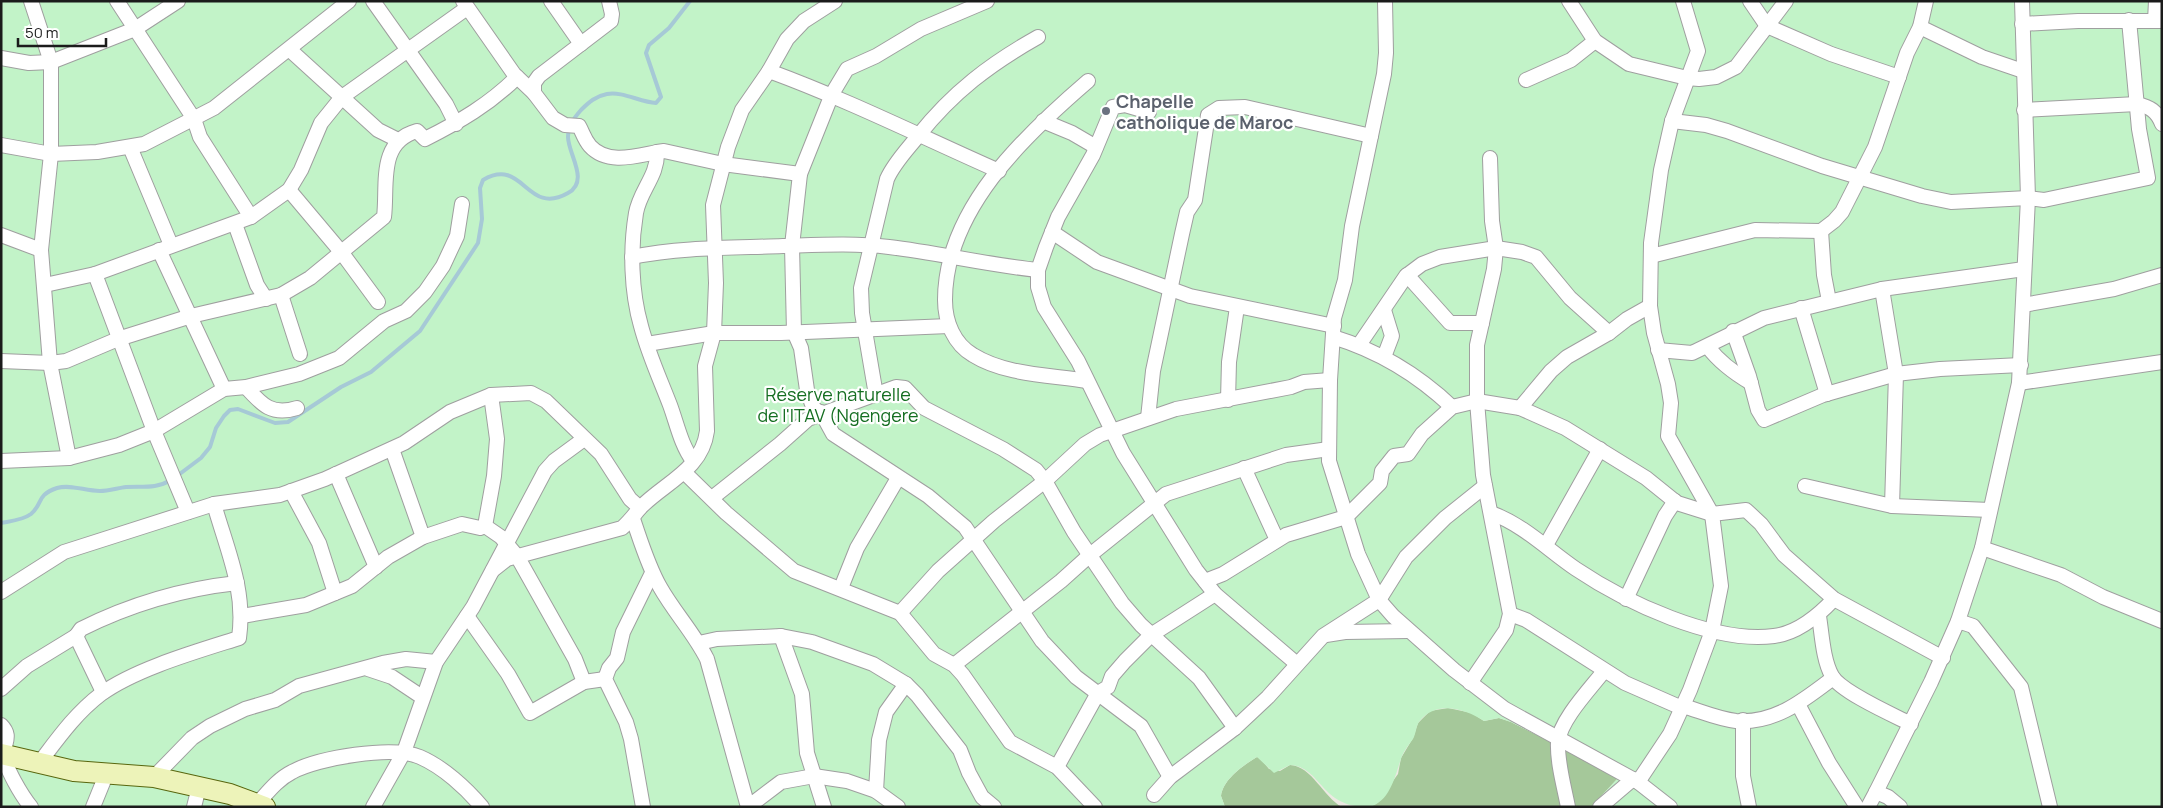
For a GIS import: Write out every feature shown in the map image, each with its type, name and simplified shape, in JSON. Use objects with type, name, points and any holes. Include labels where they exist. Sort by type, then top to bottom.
[{"type":"street","points":[[31,1],[51,62],[51,154],[41,250],[50,363],[69,458]]},
{"type":"street","points":[[117,1],[194,119],[200,136],[251,217]]},
{"type":"street","points":[[1,58],[30,63],[51,62],[134,29],[178,1]]},
{"type":"street","points":[[1,145],[51,154],[98,152],[130,148],[144,144],[194,119],[240,90],[349,1]]},
{"type":"street","points":[[373,1],[446,104],[456,124]]},
{"type":"street","points":[[551,1],[581,44]]},
{"type":"street","points":[[534,93],[534,83],[539,76],[610,21],[612,14],[609,1]]},
{"type":"street","points":[[493,570],[507,559],[622,528],[685,473],[694,461],[706,440],[705,366],[714,333],[716,284],[713,205],[723,164],[742,110],[769,71],[787,40],[796,29],[835,1]]},
{"type":"street","points":[[987,1],[922,29],[876,56],[847,69],[832,94],[800,174],[792,246],[794,332],[801,348],[808,390],[813,407],[820,413],[833,434],[947,510],[965,526],[1042,641],[1059,660],[1098,693],[1142,726],[1170,777]]},
{"type":"street","points":[[1385,1],[1386,53],[1352,226],[1345,280],[1333,331],[1330,380],[1329,450],[1332,476],[1358,554],[1379,600],[1408,631],[1470,683],[1505,709],[1558,740],[1636,781],[1670,807]]},
{"type":"street","points":[[1569,1],[1595,41],[1629,64],[1687,78],[1710,79],[1726,74],[1736,67],[1786,1]]},
{"type":"street","points":[[1600,807],[1636,781],[1657,757],[1683,707],[1712,631],[1721,586],[1712,514],[1668,436],[1671,403],[1650,306],[1655,206],[1672,121],[1698,51],[1684,1]]},
{"type":"street","points":[[1750,1],[1767,26],[1831,54],[1899,77]]},
{"type":"street","points":[[1651,256],[1755,230],[1821,231],[1834,221],[1842,212],[1875,147],[1907,53],[1920,27],[1926,1]]},
{"type":"street","points":[[1868,807],[1943,658],[1958,621],[1982,548],[2019,384],[2028,198],[2022,1]]},
{"type":"street","points":[[2022,24],[2129,20],[2158,21],[2156,1]]},
{"type":"street","points":[[44,284],[95,274],[251,217],[289,190],[301,170],[321,124],[342,97],[370,75],[409,50],[465,4],[517,77],[534,93],[553,118],[570,125],[579,126],[582,135],[591,147],[599,153],[619,159],[657,152],[674,152],[723,164],[800,174]]},
{"type":"street","points":[[1672,121],[1720,129],[1822,166],[1922,196],[1952,202],[2028,198],[2044,200],[2148,178],[2150,107],[2129,20]]},
{"type":"street","points":[[1920,27],[1982,57],[2023,71]]},
{"type":"street","points":[[876,395],[865,329],[861,288],[887,179],[892,168],[918,136],[958,92],[990,65],[1038,37]]},
{"type":"street","points":[[1526,80],[1571,60],[1595,41]]},
{"type":"street","points":[[290,50],[378,130],[398,140]]},
{"type":"street","points":[[769,71],[832,94],[918,136],[999,171]]},
{"type":"street","points":[[1,361],[50,363],[84,355],[118,340],[191,316],[280,295],[310,278],[342,254],[384,217],[386,169],[389,154],[398,140],[417,132],[425,139],[456,124],[503,91],[517,77]]},
{"type":"street","points":[[1087,381],[1002,368],[971,354],[960,344],[949,326],[945,310],[945,284],[959,232],[999,171],[1043,121],[1088,82]]},
{"type":"street","points":[[1149,112],[1125,105],[1113,107],[1096,147],[1052,232],[1038,270],[1038,287],[1044,307],[1078,361],[1111,431],[1139,480],[1155,502],[1204,581],[1215,594],[1297,664]]},
{"type":"street","points":[[1148,418],[1153,371],[1187,212],[1195,200],[1208,115],[1219,108],[1245,107],[1371,136]]},
{"type":"street","points":[[2024,110],[2150,107],[2159,117],[2162,124]]},
{"type":"street","points":[[1043,121],[1072,133],[1096,147]]},
{"type":"street","points":[[130,148],[191,316],[224,390]]},
{"type":"street","points":[[657,152],[655,172],[640,198],[636,212],[632,257],[638,312],[647,344],[674,418],[688,454],[694,461]]},
{"type":"street","points":[[1470,683],[1506,630],[1510,614],[1485,486],[1477,401],[1477,345],[1494,269],[1496,248],[1492,221],[1490,158]]},
{"type":"street","points":[[289,190],[342,254],[378,302]]},
{"type":"street","points":[[1,461],[69,458],[119,445],[154,431],[224,390],[246,387],[299,374],[339,358],[384,321],[406,311],[425,292],[443,266],[457,236],[462,204]]},
{"type":"street","points":[[236,224],[257,284],[266,299]]},
{"type":"street","points":[[1821,231],[1824,275],[1829,301]]},
{"type":"street","points":[[1052,232],[1097,262],[1170,289],[1333,331],[1400,365],[1427,384],[1452,407]]},
{"type":"street","points":[[1,235],[41,250]]},
{"type":"street","points":[[632,257],[658,252],[714,248],[871,246],[951,257],[991,265],[1038,270]]},
{"type":"street","points":[[1359,345],[1407,275],[1422,264],[1440,257],[1496,248],[1522,252],[1536,257],[1570,298],[1609,334]]},
{"type":"street","points":[[1658,350],[1692,353],[1708,347],[1733,332],[1764,318],[1882,289],[2024,269]]},
{"type":"street","points":[[95,274],[118,340],[154,431],[179,485],[188,512]]},
{"type":"street","points":[[1407,275],[1450,323],[1482,323]]},
{"type":"street","points":[[2023,305],[2114,290],[2162,275]]},
{"type":"street","points":[[1882,289],[1887,330],[1896,374],[1892,506]]},
{"type":"street","points":[[280,295],[300,354]]},
{"type":"street","points":[[1520,408],[1551,371],[1567,357],[1609,334],[1627,319],[1650,306]]},
{"type":"street","points":[[1228,400],[1229,362],[1238,307]]},
{"type":"street","points":[[1801,308],[1827,394]]},
{"type":"street","points":[[1384,310],[1392,336],[1384,358]]},
{"type":"street","points":[[647,344],[714,333],[949,326]]},
{"type":"street","points":[[1733,332],[1751,383],[1758,410],[1764,420],[1827,394],[1896,374],[1949,368],[2021,364]]},
{"type":"street","points":[[1708,347],[1717,359],[1734,374],[1751,383]]},
{"type":"street","points":[[2019,384],[2162,362]]},
{"type":"street","points":[[900,613],[925,583],[994,521],[1045,481],[1084,444],[1111,431],[1176,409],[1292,388],[1312,381],[1330,380]]},
{"type":"street","points":[[246,387],[270,409],[285,412],[297,408]]},
{"type":"street","points":[[712,498],[780,444],[808,419],[820,413],[896,388],[905,388],[924,408],[1019,458],[1036,470],[1045,481],[1074,532],[1122,603],[1151,635],[1199,678],[1235,728]]},
{"type":"street","points":[[1,592],[64,552],[214,504],[252,500],[291,491],[336,474],[392,449],[450,412],[491,395],[531,393],[546,401],[601,454],[630,499],[652,573],[699,643],[706,659],[748,807],[780,782],[814,776],[848,780],[876,791],[898,807]]},
{"type":"street","points":[[485,526],[494,476],[497,439],[491,395]]},
{"type":"street","points":[[1204,581],[1223,574],[1277,540],[1305,527],[1346,517],[1380,483],[1382,471],[1394,456],[1408,454],[1422,434],[1452,407],[1477,401],[1520,408],[1565,428],[1646,478],[1675,501],[1712,514],[1746,510],[1761,524],[1784,555],[1834,598],[1943,658]]},
{"type":"street","points":[[373,807],[404,752],[436,662],[493,570],[545,471],[554,461],[584,439]]},
{"type":"street","points":[[1546,545],[1600,448]]},
{"type":"street","points":[[392,449],[423,538]]},
{"type":"street","points":[[954,665],[986,642],[1022,610],[1061,582],[1090,555],[1122,531],[1155,502],[1175,490],[1286,456],[1329,450]]},
{"type":"street","points":[[1244,468],[1277,540]]},
{"type":"street","points":[[685,473],[783,564],[808,578],[841,588],[900,613],[934,654],[954,665],[1010,742],[1057,767],[1095,807]]},
{"type":"street","points":[[336,474],[376,567]]},
{"type":"street","points":[[841,588],[858,548],[898,478]]},
{"type":"street","points":[[1154,795],[1170,777],[1235,728],[1268,697],[1323,636],[1379,600],[1406,557],[1446,518],[1485,486]]},
{"type":"street","points":[[1805,486],[1892,506],[1990,510]]},
{"type":"street","points":[[291,491],[318,543],[335,593]]},
{"type":"street","points":[[1626,599],[1665,516],[1675,501]]},
{"type":"street","points":[[40,762],[72,721],[103,692],[126,680],[179,658],[239,638],[242,616],[238,583],[214,504]]},
{"type":"street","points":[[1491,514],[1507,519],[1576,568],[1626,599],[1712,631],[1756,637],[1777,636],[1819,616],[1834,598]]},
{"type":"street","points":[[242,616],[306,605],[352,586],[388,557],[423,538],[462,524],[480,528],[485,526]]},
{"type":"street","points":[[485,526],[507,544],[517,556],[574,658],[584,682]]},
{"type":"street","points":[[1982,548],[2061,575],[2103,596],[2162,621]]},
{"type":"street","points":[[643,807],[632,739],[626,722],[605,679],[609,668],[617,658],[623,632],[652,573]]},
{"type":"street","points":[[1,689],[27,666],[76,636],[81,629],[131,607],[203,587],[238,583]]},
{"type":"street","points":[[1057,767],[1098,693],[1108,687],[1112,676],[1125,661],[1151,635],[1215,594]]},
{"type":"street","points":[[1510,614],[1526,620],[1625,683],[1683,707],[1736,721],[1782,713],[1798,704],[1833,678]]},
{"type":"street","points":[[466,616],[508,674],[530,713],[584,682],[605,679]]},
{"type":"street","points":[[1819,616],[1833,678],[1868,702],[1911,724]]},
{"type":"street","points":[[1958,621],[1973,626],[2021,687],[2050,807]]},
{"type":"street","points":[[1323,636],[1345,632],[1408,631]]},
{"type":"street","points":[[76,636],[103,692]]},
{"type":"street","points":[[699,643],[782,636],[812,642],[873,664],[906,684],[960,750],[982,797],[994,807]]},
{"type":"street","points":[[782,636],[802,694],[805,745],[824,807]]},
{"type":"street","points":[[154,777],[192,738],[210,726],[245,709],[275,700],[299,686],[406,659],[436,662]]},
{"type":"street","points":[[368,668],[392,677],[422,697]]},
{"type":"street","points":[[1568,807],[1558,740],[1576,706],[1604,671]]},
{"type":"street","points":[[876,791],[879,740],[886,712],[906,684]]},
{"type":"street","points":[[1798,704],[1829,763],[1857,807]]},
{"type":"street","points":[[1743,720],[1743,776],[1749,807]]},
{"type":"street","points":[[1,725],[6,730],[8,739],[3,754],[17,785],[31,807]]},
{"type":"street","points":[[3,754],[74,771],[106,775],[154,777],[199,787],[261,805],[272,787],[292,772],[333,759],[374,753],[404,752],[436,766],[472,795],[482,807]]},
{"type":"street","points":[[93,807],[106,775]]},
{"type":"street","points":[[194,807],[199,787]]},
{"type":"street","points":[[1876,792],[1888,797],[1900,807]]},
{"type":"green space","name":"Réserve naturelle de l'ITAV (Ngengere","points":[[1,1],[2162,1],[2162,807],[1591,807],[1619,777],[1511,722],[1499,718],[1484,721],[1476,716],[1450,708],[1433,711],[1419,722],[1414,737],[1402,756],[1391,788],[1382,800],[1369,807],[1353,806],[1340,801],[1301,767],[1290,765],[1274,773],[1257,757],[1235,773],[1226,784],[1221,796],[1225,807],[1,807]]},
{"type":"green space","points":[[1448,708],[1472,713],[1484,721],[1499,718],[1511,722],[1619,777],[1591,807],[1369,807],[1377,803],[1398,774],[1401,758],[1413,738],[1418,723],[1430,711]]},
{"type":"green space","points":[[1257,757],[1269,769],[1280,771],[1290,765],[1305,771],[1342,807],[1225,807],[1221,796],[1226,784],[1235,773]]},
{"type":"waterway","points":[[177,476],[201,458],[210,447],[216,428],[230,410],[238,409],[275,423],[288,422],[341,387],[371,372],[420,331],[478,243],[482,219],[480,188],[483,180],[497,175],[508,175],[543,198],[554,198],[568,193],[574,188],[578,174],[568,137],[569,129],[574,119],[590,102],[599,96],[607,94],[625,95],[656,103],[661,97],[646,53],[649,45],[669,28],[690,1]]},
{"type":"waterway","points":[[1,523],[28,516],[35,510],[46,494],[57,488],[68,487],[103,491],[126,487],[155,486],[171,480]]},
{"type":"place","name":"Chapelle catholique de Maroc","points":[[1106,111]]}]
